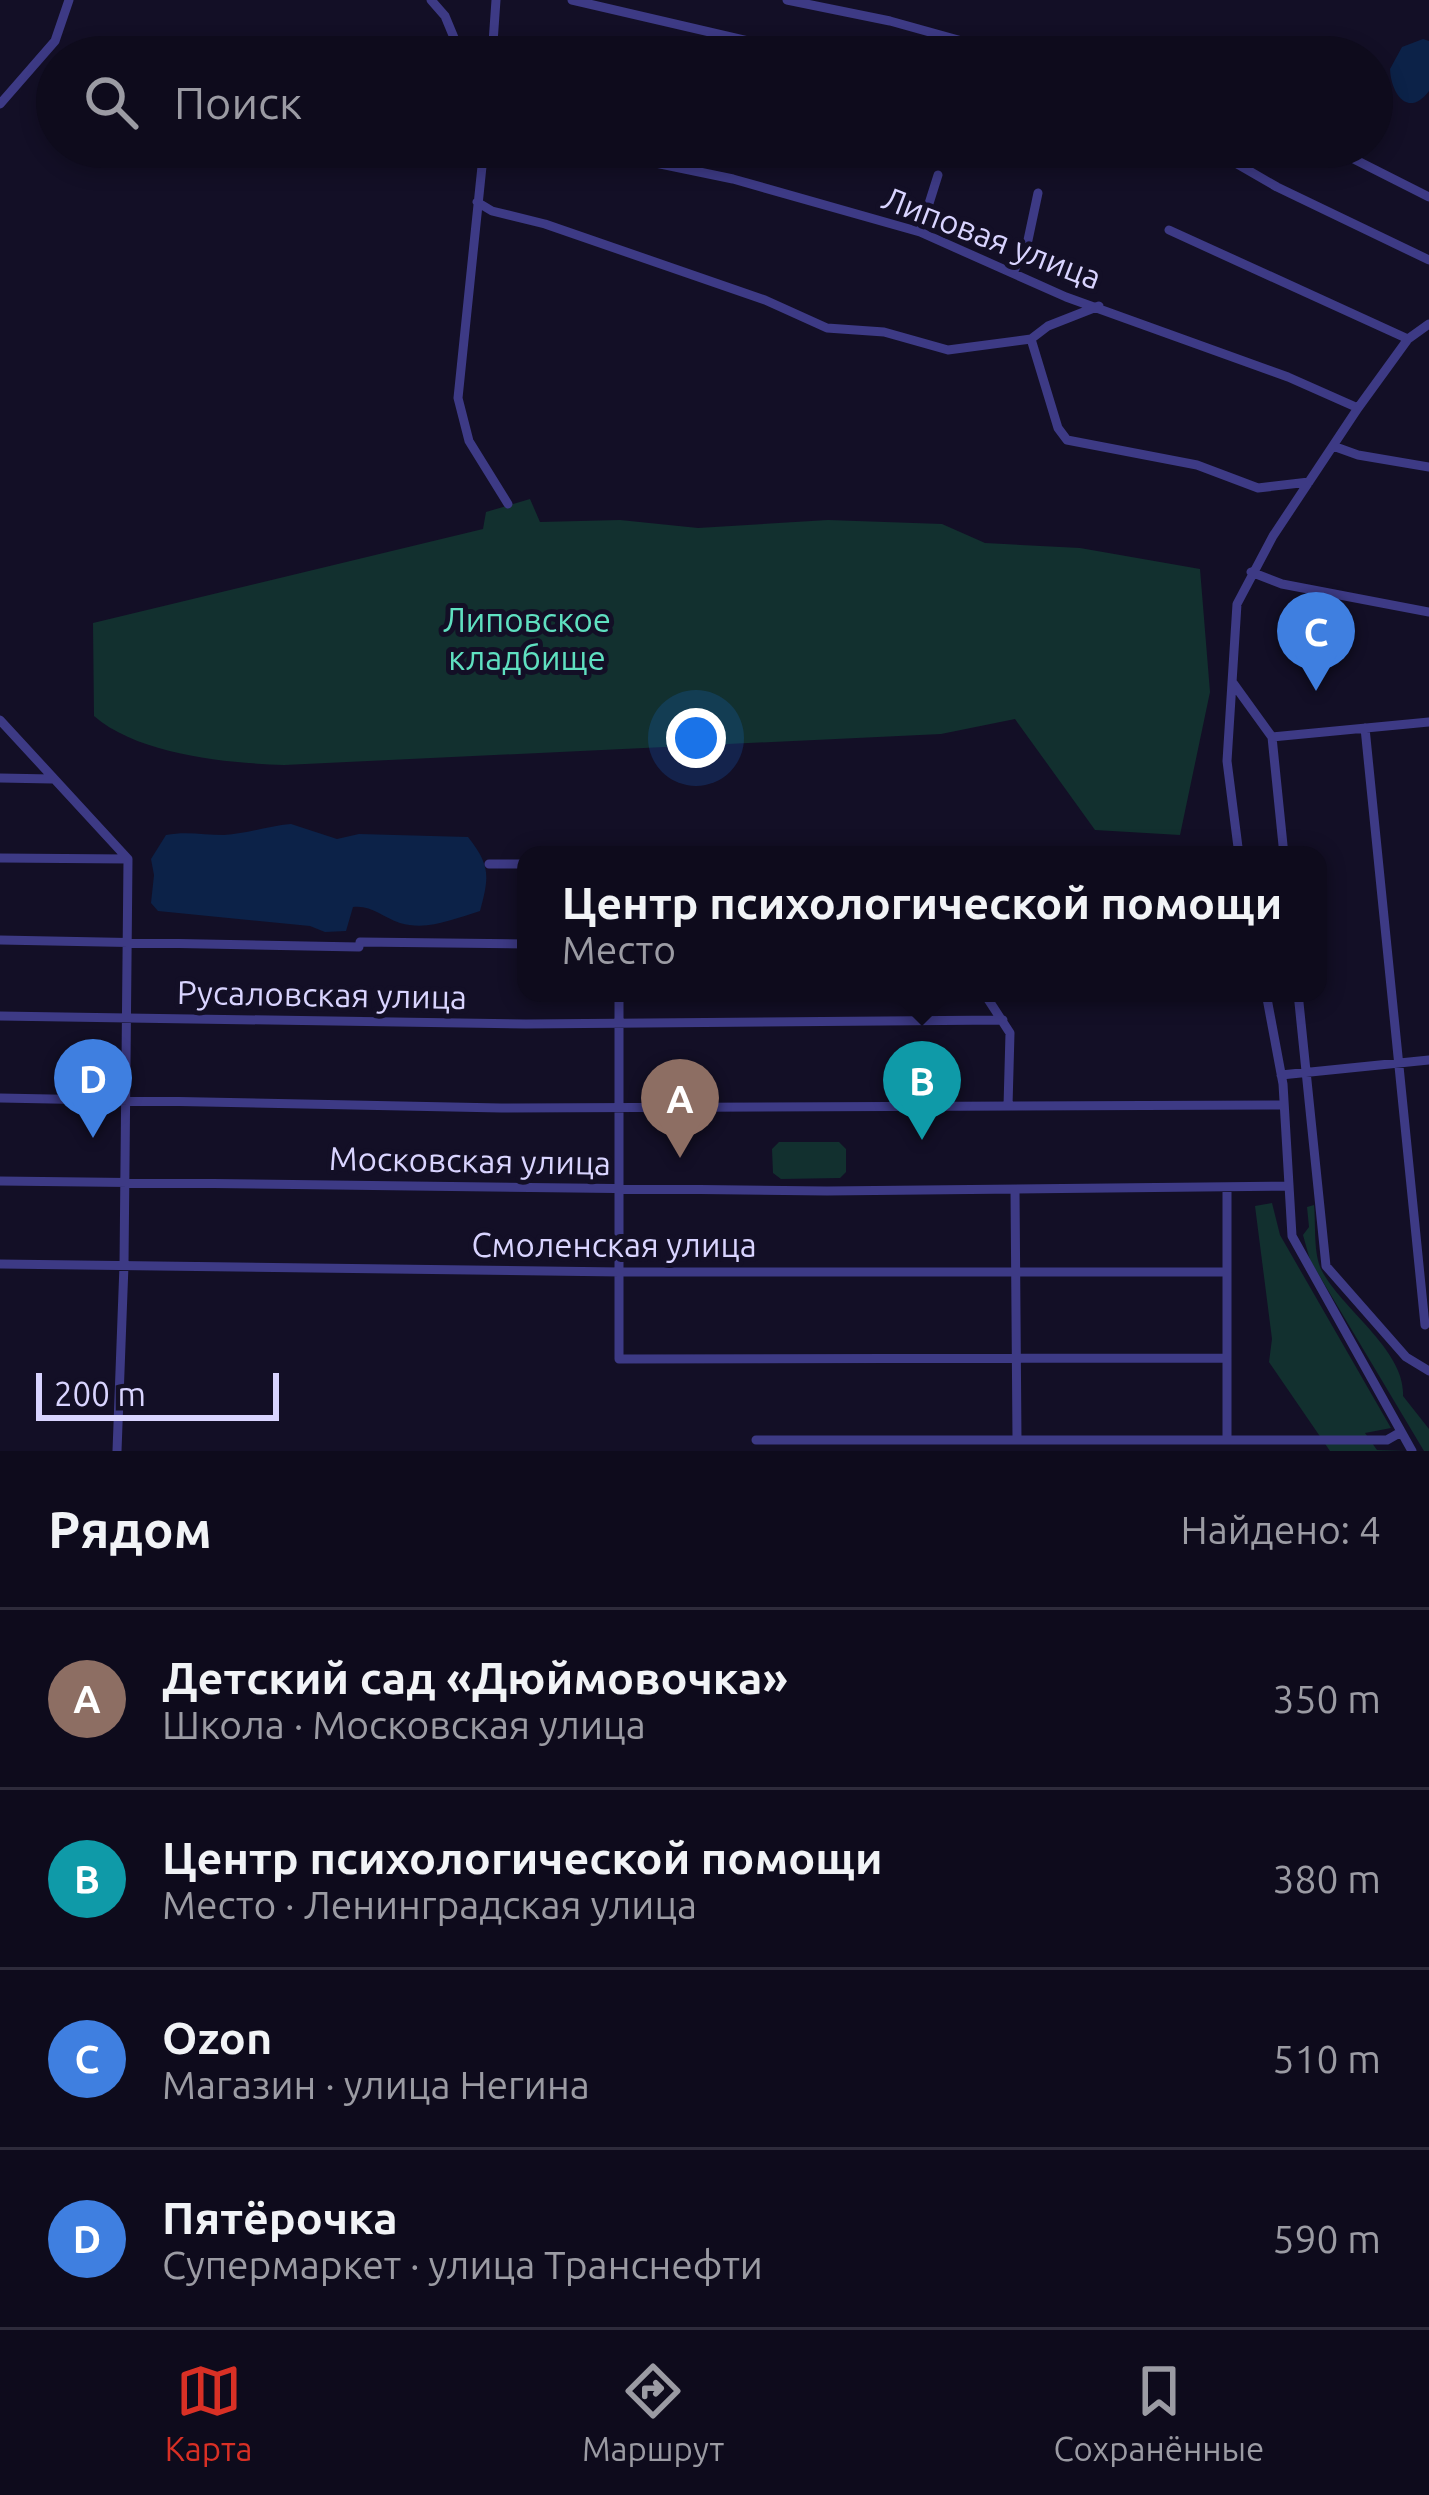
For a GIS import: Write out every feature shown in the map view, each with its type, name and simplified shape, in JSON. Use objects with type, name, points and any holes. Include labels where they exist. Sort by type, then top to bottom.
[{"type":"street","points":[[57,36],[69,0]]},
{"type":"street","points":[[431,0],[453,36]]},
{"type":"street","points":[[493,36],[496,0]]},
{"type":"street","points":[[572,0],[727,36]]},
{"type":"street","points":[[787,0],[944,36]]},
{"type":"street","points":[[0,104],[36,63]]},
{"type":"street","points":[[481,168],[458,398],[469,441],[508,504]]},
{"type":"street","name":"Липовая улица","points":[[684,168],[920,232],[1066,296],[1358,408]]},
{"type":"street","points":[[1244,168],[1429,260]]},
{"type":"street","points":[[1372,168],[1429,197]]},
{"type":"street","points":[[920,232],[938,175]]},
{"type":"street","points":[[1014,271],[1028,240],[1038,193]]},
{"type":"street","points":[[477,202],[492,211],[545,224],[765,300],[826,328],[884,332],[948,350],[1031,339],[1048,326],[1099,306]]},
{"type":"street","points":[[1169,230],[1408,339]]},
{"type":"street","points":[[1238,846],[1228,775],[1235,613],[1251,572],[1358,408],[1408,339],[1429,324]]},
{"type":"street","points":[[1031,339],[1058,428],[1066,440],[1197,465],[1258,488],[1309,482]]},
{"type":"street","points":[[1333,446],[1429,467]]},
{"type":"street","points":[[1251,572],[1429,612]]},
{"type":"street","points":[[1230,679],[1272,736],[1283,846]]},
{"type":"street","points":[[1229,702],[1243,701]]},
{"type":"street","points":[[0,720],[128,860],[117,1451]]},
{"type":"street","points":[[1272,736],[1429,722]]},
{"type":"street","points":[[1365,728],[1425,1325]]},
{"type":"street","points":[[0,778],[52,779]]},
{"type":"street","points":[[0,858],[128,860]]},
{"type":"street","points":[[489,864],[517,864]]},
{"type":"street","points":[[0,940],[517,944]]},
{"type":"street","points":[[619,1002],[619,1359],[1227,1358]]},
{"type":"street","points":[[990,1002],[1010,1034],[1009,1106]]},
{"type":"street","points":[[1268,1002],[1285,1105],[1290,1224],[1296,1249],[1412,1451]]},
{"type":"street","points":[[1299,1002],[1326,1266],[1406,1357],[1429,1371]]},
{"type":"street","name":"Русаловская улица","points":[[0,1016],[619,1023],[1003,1020]]},
{"type":"street","points":[[1281,1075],[1429,1060]]},
{"type":"street","points":[[0,1098],[621,1108],[1285,1105]]},
{"type":"street","name":"Московская улица","points":[[0,1181],[620,1189],[1288,1186]]},
{"type":"street","points":[[1227,1188],[1227,1438]]},
{"type":"street","points":[[1016,1190],[1017,1439]]},
{"type":"street","name":"Смоленская улица","points":[[0,1264],[620,1272],[1227,1272]]},
{"type":"street","points":[[756,1440],[1387,1440],[1401,1432]]},
{"type":"green space","name":"Липовское кладбище","points":[[530,499],[540,522],[620,520],[698,528],[828,520],[942,524],[985,543],[1080,548],[1200,569],[1210,692],[1180,835],[1095,830],[1015,719],[941,734],[284,765],[211,759],[159,748],[94,716],[93,623],[483,529],[486,512]]},
{"type":"green space","points":[[779,1142],[839,1142],[846,1149],[846,1172],[840,1178],[781,1179],[773,1173],[772,1149]]},
{"type":"green space","points":[[1272,1203],[1280,1235],[1391,1428],[1365,1433],[1377,1450],[1405,1451],[1330,1451],[1269,1362],[1272,1339],[1255,1206]]},
{"type":"green space","points":[[1314,1205],[1322,1271],[1384,1346],[1401,1379],[1403,1396],[1429,1429],[1429,1451],[1424,1451],[1310,1260],[1303,1235],[1309,1227],[1307,1207]]},
{"type":"water","points":[[1429,41],[1429,91],[1415,103],[1402,100],[1393,84],[1393,64],[1402,47]]},
{"type":"water","points":[[291,824],[337,839],[359,834],[468,837],[486,872],[480,911],[421,926],[353,907],[346,931],[325,932],[310,926],[158,911],[151,903],[151,859],[166,835],[232,834]]},
{"type":"place","name":"Ozon","points":[[1316,691]]},
{"type":"place","name":"Пятёрочка","points":[[93,1138]]},
{"type":"place","name":"Центр психологической помощи","points":[[922,1140]]},
{"type":"place","name":"Детский сад «Дюймовочка»","points":[[680,1158]]}]
